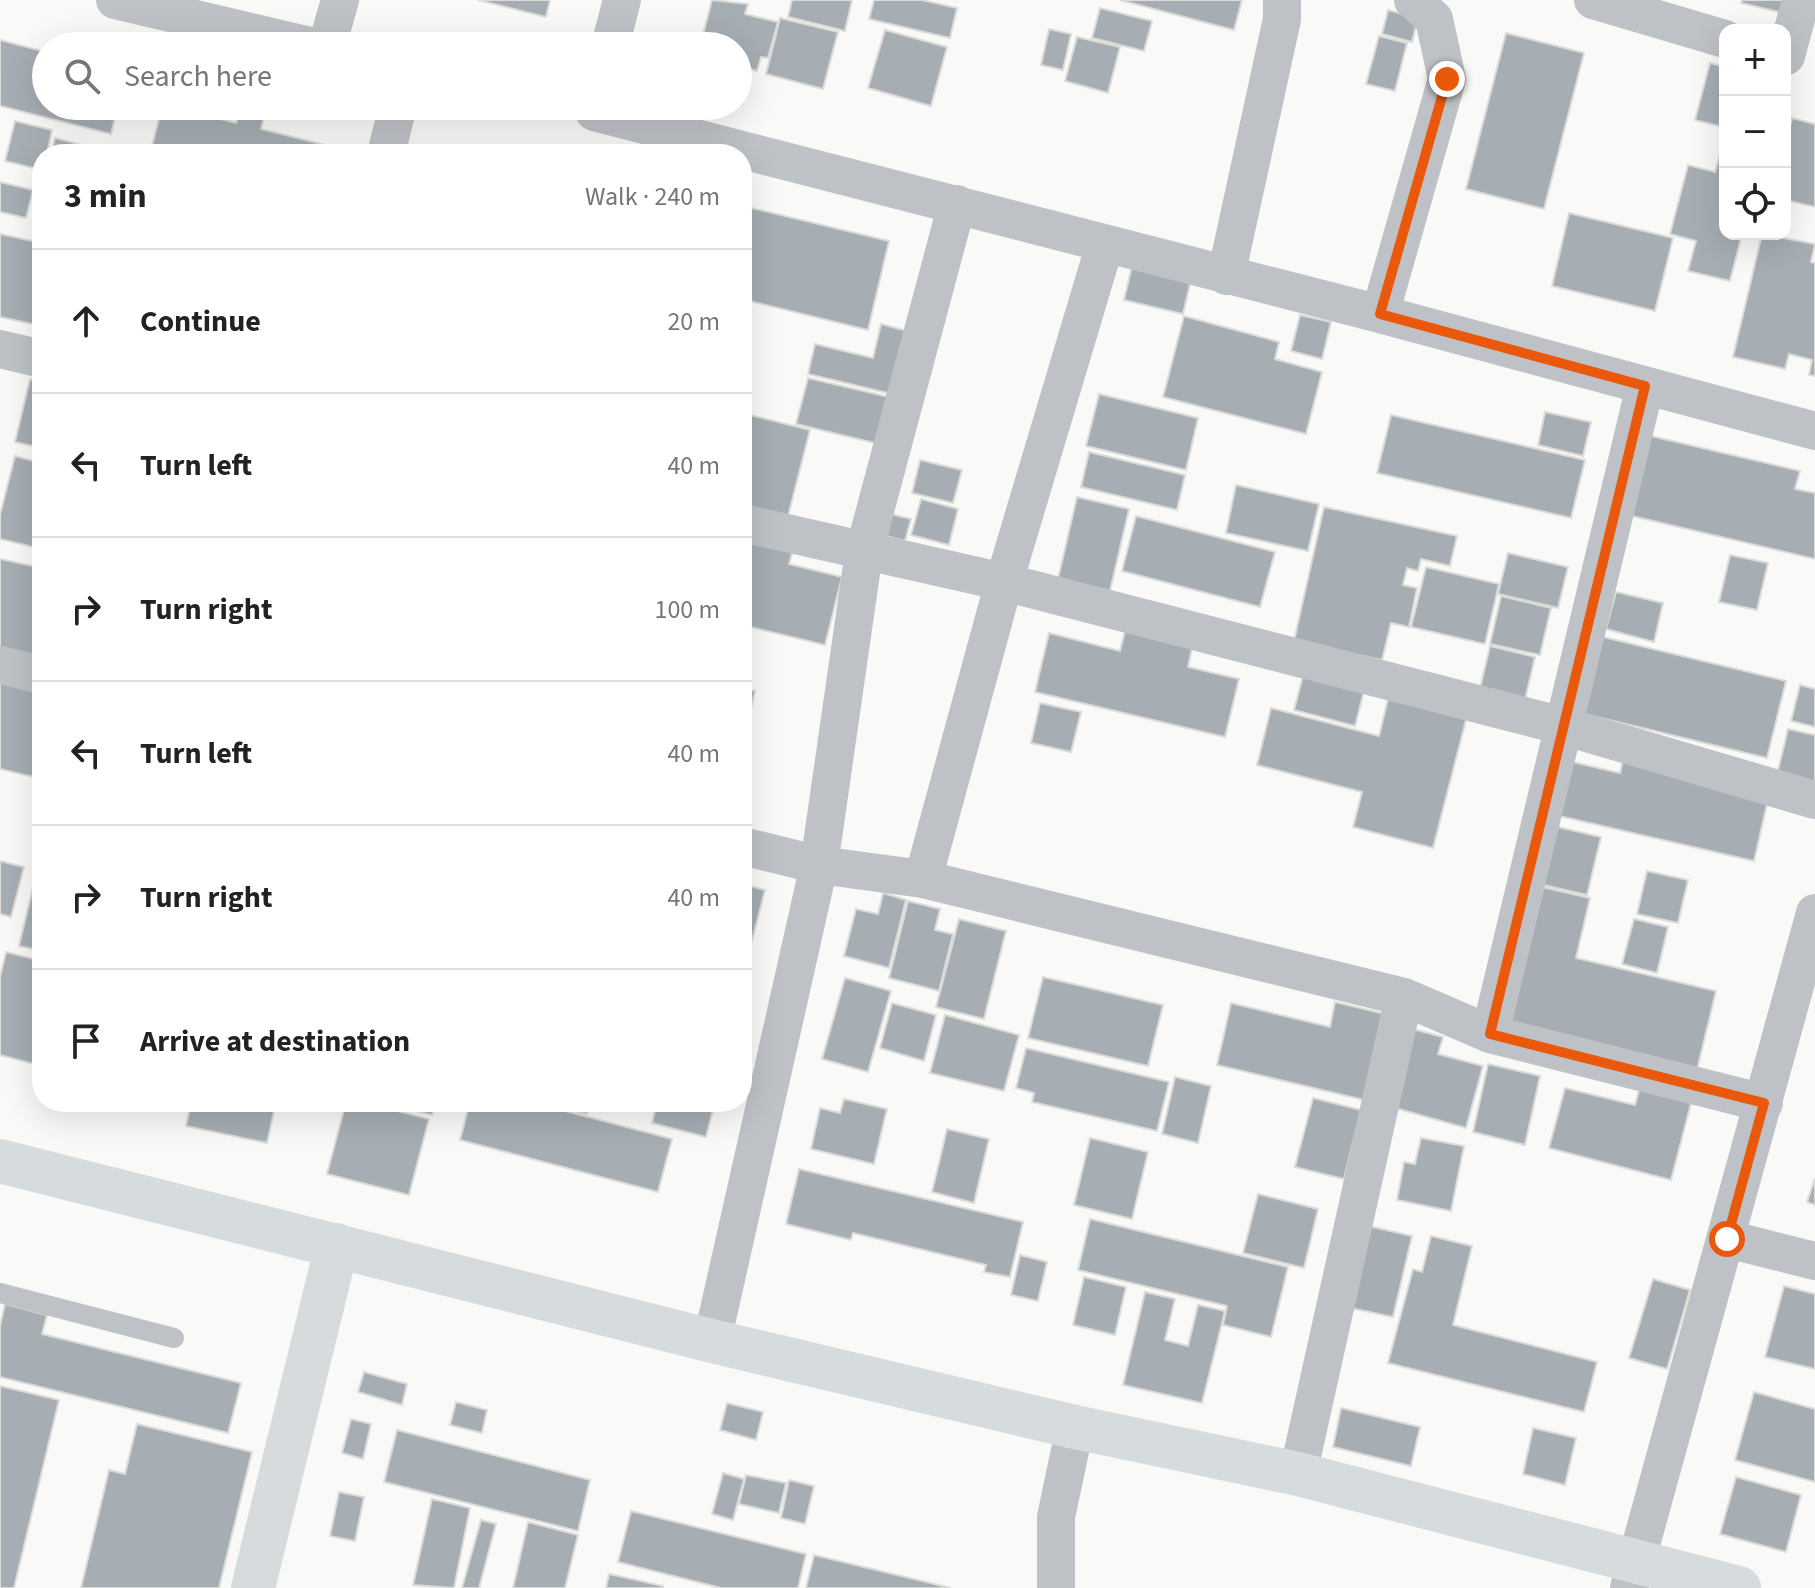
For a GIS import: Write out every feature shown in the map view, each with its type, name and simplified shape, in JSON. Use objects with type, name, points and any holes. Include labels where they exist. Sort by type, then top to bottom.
[{"type":"street","points":[[115,0],[251,32]]},
{"type":"street","points":[[331,32],[340,0]]},
{"type":"street","points":[[614,32],[622,0]]},
{"type":"street","points":[[1226,276],[1282,19],[1282,0]]},
{"type":"street","points":[[1380,314],[1447,79],[1434,19],[1413,0]]},
{"type":"street","points":[[1593,0],[1719,37]]},
{"type":"street","points":[[1791,35],[1801,0]]},
{"type":"street","points":[[1791,57],[1815,63]]},
{"type":"street","points":[[388,144],[394,120]]},
{"type":"street","points":[[632,120],[724,144]]},
{"type":"street","points":[[752,151],[1815,431]]},
{"type":"street","points":[[712,1341],[819,865],[864,552],[957,204]]},
{"type":"street","points":[[923,879],[1004,582],[1105,244]]},
{"type":"street","points":[[0,349],[32,357]]},
{"type":"street","points":[[1490,1034],[1645,386]]},
{"type":"street","points":[[752,525],[1004,582],[1563,726],[1815,800]]},
{"type":"street","points":[[0,665],[32,673]]},
{"type":"street","points":[[752,848],[819,865],[923,879],[1404,997],[1490,1034],[1764,1103]]},
{"type":"street","points":[[1632,1576],[1815,913]]},
{"type":"street","points":[[1298,1474],[1404,997]]},
{"type":"street","points":[[0,1161],[712,1341],[1075,1427],[1298,1474],[1632,1576],[1739,1588]]},
{"type":"street","points":[[1727,1239],[1815,1261]]},
{"type":"street","points":[[253,1588],[337,1245]]},
{"type":"street","points":[[1056,1588],[1056,1517],[1075,1427]]},
{"type":"lane","points":[[0,1293],[174,1338]]},
{"type":"building","points":[[478,0],[550,0],[546,17]]},
{"type":"building","points":[[712,0],[748,4],[745,14],[778,22],[768,58],[761,57],[757,71],[752,70],[752,32],[704,32]]},
{"type":"building","points":[[792,0],[852,0],[845,31],[788,17]]},
{"type":"building","points":[[874,0],[922,0],[957,8],[950,38],[869,19]]},
{"type":"building","points":[[1120,0],[1242,0],[1234,30]]},
{"type":"building","points":[[1742,0],[1794,0],[1791,15],[1741,3]]},
{"type":"building","points":[[1100,8],[1152,21],[1144,51],[1092,38]]},
{"type":"building","points":[[1388,10],[1418,18],[1412,42],[1382,34]]},
{"type":"building","points":[[780,18],[838,32],[823,89],[766,74]]},
{"type":"building","points":[[1049,29],[1071,34],[1063,70],[1041,65]]},
{"type":"building","points":[[885,30],[947,47],[931,106],[868,88]]},
{"type":"building","points":[[1506,33],[1584,53],[1544,209],[1466,189]]},
{"type":"building","points":[[1379,36],[1407,43],[1395,91],[1366,84]]},
{"type":"building","points":[[1077,37],[1120,47],[1108,93],[1065,81]]},
{"type":"building","points":[[0,40],[32,48],[32,114],[0,106]]},
{"type":"building","points":[[1710,63],[1719,65],[1719,126],[1695,120]]},
{"type":"building","points":[[1792,118],[1815,124],[1815,207],[1791,201]]},
{"type":"building","points":[[56,120],[114,120],[111,134]]},
{"type":"building","points":[[159,120],[224,120],[236,123],[237,120],[263,120],[261,129],[321,144],[153,144]]},
{"type":"building","points":[[15,121],[52,130],[49,144],[32,144],[32,168],[5,161]]},
{"type":"building","points":[[55,138],[78,144],[54,144]]},
{"type":"building","points":[[1719,157],[1719,240],[1740,240],[1730,281],[1688,271],[1696,241],[1670,234],[1688,165],[1715,172]]},
{"type":"building","points":[[0,182],[32,190],[26,218],[0,212]]},
{"type":"building","points":[[752,208],[889,241],[868,330],[752,301]]},
{"type":"building","points":[[1569,213],[1673,238],[1655,311],[1552,286]]},
{"type":"building","points":[[0,234],[32,241],[32,324],[0,317]]},
{"type":"building","points":[[1791,239],[1815,244],[1811,262],[1815,263],[1815,376],[1809,375],[1812,360],[1789,354],[1785,369],[1733,357],[1761,240]]},
{"type":"building","points":[[1132,266],[1191,280],[1183,314],[1124,300]]},
{"type":"building","points":[[1300,315],[1331,322],[1322,359],[1291,351]]},
{"type":"building","points":[[1184,316],[1279,342],[1275,359],[1322,372],[1306,434],[1163,397]]},
{"type":"building","points":[[881,324],[911,332],[896,395],[808,374],[815,344],[873,358]]},
{"type":"building","points":[[808,378],[889,397],[887,446],[796,424]]},
{"type":"building","points":[[30,379],[32,380],[32,446],[15,442]]},
{"type":"building","points":[[1099,394],[1198,418],[1186,470],[1086,446]]},
{"type":"building","points":[[1545,412],[1591,422],[1583,456],[1538,445]]},
{"type":"building","points":[[1391,415],[1585,460],[1571,518],[1377,473]]},
{"type":"building","points":[[752,416],[810,430],[786,524],[752,515]]},
{"type":"building","points":[[1651,436],[1800,471],[1795,489],[1815,493],[1815,559],[1632,516]]},
{"type":"building","points":[[1089,452],[1185,475],[1177,510],[1081,487]]},
{"type":"building","points":[[15,456],[32,460],[32,547],[0,539],[0,515]]},
{"type":"building","points":[[920,460],[962,470],[953,503],[912,493]]},
{"type":"building","points":[[1236,485],[1319,504],[1308,551],[1226,533]]},
{"type":"building","points":[[1077,497],[1129,509],[1110,591],[1058,579]]},
{"type":"building","points":[[921,499],[958,509],[949,545],[911,535]]},
{"type":"building","points":[[1324,507],[1457,536],[1450,566],[1421,559],[1418,571],[1407,568],[1403,585],[1417,588],[1409,627],[1391,623],[1382,660],[1294,641]]},
{"type":"building","points":[[887,513],[911,519],[905,541],[882,535]]},
{"type":"building","points":[[1136,516],[1275,552],[1260,607],[1122,571]]},
{"type":"building","points":[[752,536],[794,547],[789,564],[842,577],[825,645],[752,627]]},
{"type":"building","points":[[1508,553],[1568,567],[1558,608],[1498,594]]},
{"type":"building","points":[[1730,555],[1768,563],[1757,610],[1719,602]]},
{"type":"building","points":[[0,559],[32,566],[32,664],[0,656]]},
{"type":"building","points":[[1426,567],[1499,584],[1485,644],[1411,627]]},
{"type":"building","points":[[1616,592],[1663,603],[1654,642],[1606,629]]},
{"type":"building","points":[[1501,596],[1551,608],[1540,655],[1490,644]]},
{"type":"building","points":[[1126,627],[1193,643],[1188,667],[1239,679],[1225,737],[1035,692],[1049,633],[1120,651]]},
{"type":"building","points":[[1599,636],[1786,681],[1767,758],[1580,713]]},
{"type":"building","points":[[1490,646],[1535,657],[1523,708],[1478,697]]},
{"type":"building","points":[[0,671],[32,679],[32,777],[0,769]]},
{"type":"building","points":[[1303,676],[1364,691],[1355,726],[1294,710]]},
{"type":"building","points":[[1800,685],[1815,689],[1815,727],[1791,721]]},
{"type":"building","points":[[1389,695],[1467,716],[1433,848],[1353,827],[1362,792],[1257,765],[1271,708],[1379,736]]},
{"type":"building","points":[[1040,703],[1081,712],[1071,752],[1031,743]]},
{"type":"building","points":[[1788,729],[1815,735],[1815,788],[1776,779]]},
{"type":"building","points":[[1624,756],[1770,791],[1754,861],[1555,815],[1568,761],[1620,773]]},
{"type":"building","points":[[1549,825],[1601,837],[1587,895],[1535,883]]},
{"type":"building","points":[[0,861],[24,867],[11,917],[0,914]]},
{"type":"building","points":[[1647,871],[1688,880],[1678,923],[1637,914]]},
{"type":"building","points":[[1534,885],[1590,898],[1576,958],[1716,991],[1697,1070],[1501,1024]]},
{"type":"building","points":[[752,887],[765,890],[752,940]]},
{"type":"building","points":[[32,891],[32,949],[19,946]]},
{"type":"building","points":[[883,893],[906,900],[889,968],[844,956],[856,909],[878,914]]},
{"type":"building","points":[[908,901],[940,909],[935,930],[953,934],[939,991],[889,978]]},
{"type":"building","points":[[959,919],[1006,931],[984,1019],[936,1007]]},
{"type":"building","points":[[1634,919],[1668,927],[1657,973],[1622,964]]},
{"type":"building","points":[[6,952],[32,958],[32,1063],[0,1055],[0,977]]},
{"type":"building","points":[[1043,977],[1163,1005],[1148,1066],[1028,1038]]},
{"type":"building","points":[[845,978],[891,991],[868,1072],[822,1059]]},
{"type":"building","points":[[1335,1002],[1385,1014],[1364,1100],[1217,1065],[1231,1003],[1330,1027]]},
{"type":"building","points":[[892,1003],[936,1015],[924,1061],[880,1048]]},
{"type":"building","points":[[945,1015],[1019,1035],[1004,1091],[930,1073]]},
{"type":"building","points":[[1409,1028],[1443,1037],[1438,1054],[1483,1066],[1466,1128],[1388,1106]]},
{"type":"building","points":[[1026,1048],[1169,1082],[1157,1131],[1032,1102],[1034,1093],[1016,1088]]},
{"type":"building","points":[[1488,1064],[1540,1076],[1525,1145],[1473,1132]]},
{"type":"building","points":[[1643,1075],[1695,1088],[1671,1180],[1549,1148],[1565,1088],[1635,1105]]},
{"type":"building","points":[[1175,1077],[1211,1086],[1198,1143],[1162,1134]]},
{"type":"building","points":[[1313,1098],[1361,1110],[1344,1179],[1295,1167]]},
{"type":"building","points":[[844,1099],[887,1109],[874,1164],[811,1149],[820,1108],[840,1113]]},
{"type":"building","points":[[189,1112],[274,1112],[267,1143],[186,1126]]},
{"type":"building","points":[[343,1112],[402,1112],[429,1119],[409,1195],[327,1174]]},
{"type":"building","points":[[467,1112],[569,1112],[672,1139],[658,1192],[460,1140]]},
{"type":"building","points":[[655,1112],[712,1112],[706,1137],[652,1123]]},
{"type":"building","points":[[947,1129],[989,1139],[974,1203],[932,1192]]},
{"type":"building","points":[[1090,1138],[1148,1152],[1132,1219],[1074,1205]]},
{"type":"building","points":[[1421,1138],[1464,1146],[1451,1211],[1397,1200],[1404,1162],[1415,1164]]},
{"type":"building","points":[[799,1169],[1023,1222],[1010,1277],[984,1272],[986,1265],[853,1233],[851,1240],[786,1224]]},
{"type":"building","points":[[1815,1178],[1815,1205],[1807,1202]]},
{"type":"building","points":[[1258,1194],[1318,1209],[1304,1268],[1243,1253]]},
{"type":"building","points":[[1090,1219],[1288,1267],[1271,1337],[1223,1325],[1227,1306],[1078,1270]]},
{"type":"building","points":[[1360,1224],[1412,1236],[1393,1317],[1341,1306]]},
{"type":"building","points":[[1431,1236],[1472,1246],[1453,1325],[1597,1362],[1584,1412],[1388,1363],[1413,1269],[1422,1272]]},
{"type":"building","points":[[1020,1255],[1047,1262],[1038,1301],[1011,1295]]},
{"type":"building","points":[[1084,1277],[1126,1287],[1115,1335],[1073,1325]]},
{"type":"building","points":[[1653,1279],[1690,1290],[1667,1369],[1629,1358]]},
{"type":"building","points":[[1784,1286],[1815,1294],[1815,1369],[1765,1357]]},
{"type":"building","points":[[1145,1292],[1175,1299],[1165,1340],[1188,1346],[1198,1305],[1225,1311],[1202,1403],[1123,1385]]},
{"type":"building","points":[[5,1304],[47,1315],[42,1334],[241,1383],[228,1433],[0,1377],[0,1326]]},
{"type":"building","points":[[364,1372],[407,1384],[402,1405],[358,1392]]},
{"type":"building","points":[[0,1386],[59,1400],[14,1588],[0,1588]]},
{"type":"building","points":[[1754,1392],[1815,1409],[1815,1482],[1735,1460]]},
{"type":"building","points":[[456,1402],[487,1410],[482,1433],[450,1425]]},
{"type":"building","points":[[727,1403],[763,1412],[756,1440],[720,1430]]},
{"type":"building","points":[[1341,1408],[1420,1427],[1411,1466],[1333,1447]]},
{"type":"building","points":[[351,1419],[371,1424],[363,1459],[342,1453]]},
{"type":"building","points":[[137,1424],[252,1452],[219,1588],[81,1588],[109,1470],[125,1474]]},
{"type":"building","points":[[1533,1428],[1576,1438],[1565,1485],[1523,1474]]},
{"type":"building","points":[[397,1430],[590,1480],[578,1531],[384,1482]]},
{"type":"building","points":[[723,1473],[744,1479],[733,1520],[712,1514]]},
{"type":"building","points":[[746,1475],[786,1483],[779,1513],[739,1504]]},
{"type":"building","points":[[1736,1477],[1801,1495],[1786,1552],[1720,1534]]},
{"type":"building","points":[[789,1480],[814,1486],[805,1524],[781,1518]]},
{"type":"building","points":[[339,1492],[364,1497],[355,1541],[330,1536]]},
{"type":"building","points":[[432,1499],[470,1508],[454,1588],[413,1585]]},
{"type":"building","points":[[631,1511],[806,1554],[798,1588],[721,1588],[618,1562]]},
{"type":"building","points":[[481,1520],[496,1524],[479,1588],[462,1588]]},
{"type":"building","points":[[528,1522],[578,1535],[565,1588],[513,1588]]},
{"type":"building","points":[[814,1555],[951,1588],[806,1588]]},
{"type":"building","points":[[609,1574],[663,1586],[663,1588],[606,1588]]},
{"type":"route","points":[[1447,79],[1380,314],[1645,386],[1490,1034],[1764,1103],[1727,1239]]}]
